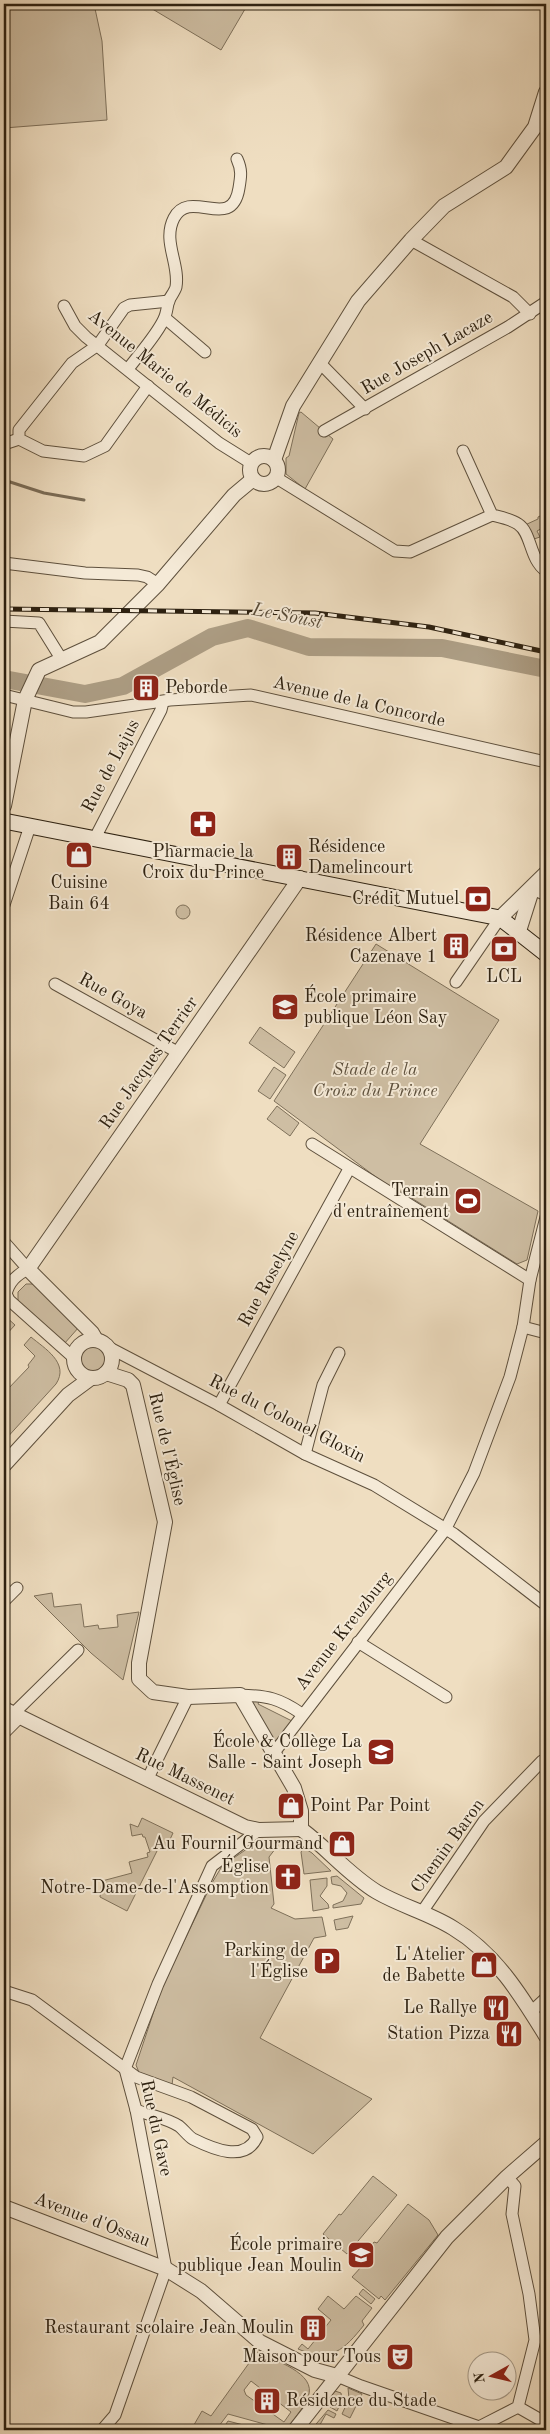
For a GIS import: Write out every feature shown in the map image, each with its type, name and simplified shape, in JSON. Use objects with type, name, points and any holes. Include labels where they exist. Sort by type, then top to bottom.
[{"type":"main road","points":[[4,821],[500,918],[546,954]]},
{"type":"street","points":[[274,460],[293,406],[358,301],[411,240],[444,206],[506,167],[535,127],[546,92]]},
{"type":"street","points":[[128,368],[165,318],[169,301],[176,287],[169,232],[174,218],[180,210],[188,207],[223,209],[232,207],[238,200],[242,171],[237,158]]},
{"type":"street","points":[[411,240],[513,297],[530,314]]},
{"type":"street","points":[[19,439],[19,430],[54,384],[72,363],[98,345],[124,308],[130,305],[169,301]]},
{"type":"street","name":"Rue Joseph Lacaze","points":[[324,431],[530,314],[546,302]]},
{"type":"street","name":"Avenue Marie de Médicis","points":[[64,306],[75,326],[219,443],[251,463]]},
{"type":"street","points":[[165,318],[205,352]]},
{"type":"street","points":[[320,362],[365,409]]},
{"type":"street","points":[[4,444],[19,439],[43,451],[84,456],[105,446],[148,386]]},
{"type":"street","points":[[463,451],[492,515]]},
{"type":"street","points":[[262,455],[274,460],[278,468],[276,477],[265,484],[253,479],[250,472],[251,463],[262,455]]},
{"type":"street","points":[[276,477],[395,551],[410,552],[492,515],[518,524],[522,528],[535,561],[546,571]]},
{"type":"street","points":[[4,806],[26,696],[39,670],[100,642],[158,584],[234,495],[253,479]]},
{"type":"street","points":[[4,563],[85,573],[138,574],[147,576],[158,584]]},
{"type":"street","points":[[4,622],[39,623],[62,660]]},
{"type":"street","name":"Rue de Lajus","points":[[4,695],[26,696],[73,712],[163,702],[161,710],[94,838]]},
{"type":"street","name":"Avenue de la Concorde","points":[[163,702],[251,695],[546,762]]},
{"type":"street","points":[[4,905],[30,826]]},
{"type":"street","points":[[456,982],[500,918],[509,908],[533,889],[546,873]]},
{"type":"street","name":"Rue Jacques Terrier","points":[[28,1269],[300,878]]},
{"type":"street","points":[[533,889],[546,895]]},
{"type":"street","points":[[519,931],[533,889]]},
{"type":"street","name":"Rue Goya","points":[[56,984],[179,1053]]},
{"type":"street","points":[[312,1144],[349,1169],[530,1280]]},
{"type":"street","name":"Rue Roselyne","points":[[219,1406],[349,1169]]},
{"type":"street","name":"Avenue Kreuzburg","points":[[273,1754],[445,1530],[474,1473],[510,1377],[522,1327],[530,1280],[546,1217]]},
{"type":"street","name":"Rue du Colonel Gloxin","points":[[4,1242],[102,1344],[305,1454],[374,1485],[478,1551],[513,1581],[545,1601]]},
{"type":"street","points":[[4,1465],[68,1395],[81,1369],[78,1347],[83,1342],[102,1344],[112,1360],[106,1372],[99,1377],[81,1369],[9,1300],[5,1290],[17,1274],[28,1269]]},
{"type":"street","points":[[522,1327],[546,1333]]},
{"type":"street","points":[[305,1454],[323,1385],[340,1353]]},
{"type":"street","name":"Rue de l'Église","points":[[106,1372],[128,1380],[133,1385],[165,1522],[139,1663],[139,1679],[153,1692],[188,1697]]},
{"type":"street","points":[[4,1601],[17,1588]]},
{"type":"street","points":[[358,1642],[446,1697]]},
{"type":"street","points":[[4,1733],[12,1714],[78,1650]]},
{"type":"street","points":[[240,1695],[294,1788],[302,1811],[301,1829],[319,1842],[351,1874],[379,1893],[452,1927],[480,1946],[506,1976],[532,2012],[546,2036]]},
{"type":"street","points":[[148,1778],[188,1697],[266,1695],[285,1703],[302,1714]]},
{"type":"street","name":"Rue Massenet","points":[[12,1714],[148,1778],[245,1827],[259,1830],[301,1829]]},
{"type":"street","name":"Chemin Baron","points":[[422,1912],[484,1821],[542,1761],[546,1760]]},
{"type":"street","name":"Rue du Gave","points":[[102,2430],[115,2415],[166,2269],[136,2110],[125,2069],[158,1984],[212,1866],[259,1830]]},
{"type":"street","points":[[4,1991],[32,2000],[136,2077],[191,2097],[252,2129],[257,2137],[254,2145],[245,2151],[230,2152],[192,2138],[178,2126],[136,2110]]},
{"type":"street","points":[[532,2012],[546,1998]]},
{"type":"street","points":[[295,2430],[447,2238],[508,2177],[546,2144]]},
{"type":"street","points":[[337,2376],[480,2429],[518,2407],[535,2340],[529,2294],[512,2214],[515,2186],[508,2177]]},
{"type":"street","name":"Avenue d'Ossau","points":[[4,2207],[166,2269],[201,2291],[260,2342],[315,2370],[337,2376]]},
{"type":"street","points":[[518,2407],[546,2423]]},
{"type":"green space","points":[[4,4],[94,4],[102,41],[107,120],[4,128]]},
{"type":"green space","points":[[144,4],[248,4],[221,50]]},
{"type":"green space","points":[[301,412],[333,439],[305,489],[286,474],[286,458],[289,456],[299,413]]},
{"type":"green space","points":[[546,513],[546,526],[537,531],[540,537],[531,540],[525,525]]},
{"type":"green space","points":[[183,905],[188,907],[190,912],[188,917],[183,919],[178,917],[176,912],[178,907]]},
{"type":"green space","name":"Stade de la Croix du Prince","points":[[376,944],[499,1020],[420,1144],[538,1211],[527,1260],[517,1264],[394,1187],[388,1186],[274,1101]]},
{"type":"green space","points":[[260,1027],[295,1052],[284,1068],[249,1043]]},
{"type":"green space","points":[[274,1067],[286,1075],[270,1099],[258,1091]]},
{"type":"green space","points":[[277,1106],[299,1123],[290,1136],[267,1119]]},
{"type":"green space","points":[[26,1284],[33,1284],[79,1327],[64,1344],[18,1303],[18,1292]]},
{"type":"green space","points":[[4,1315],[15,1325],[4,1337]]},
{"type":"green space","points":[[31,1337],[54,1357],[60,1369],[59,1376],[56,1384],[4,1441],[4,1398],[8,1393],[6,1391],[29,1367],[28,1365],[35,1356],[24,1345]]},
{"type":"green space","points":[[93,1345],[102,1349],[106,1358],[102,1367],[93,1371],[84,1367],[80,1358],[84,1349]]},
{"type":"green space","points":[[52,1593],[54,1607],[81,1604],[84,1627],[98,1625],[99,1629],[118,1627],[117,1615],[139,1612],[123,1680],[91,1653],[34,1596]]},
{"type":"green space","points":[[260,1699],[258,1704],[292,1721],[274,1743],[250,1700]]},
{"type":"green space","points":[[142,1818],[173,1833],[166,1848],[160,1845],[127,1911],[100,1897],[102,1881],[132,1873],[129,1862],[148,1857],[147,1853],[150,1852],[145,1837],[142,1834],[132,1836],[130,1824],[138,1827]]},
{"type":"green space","points":[[257,1842],[279,1844],[269,1857],[274,1904],[271,1908],[295,1919],[322,1917],[326,1936],[314,1938],[260,2038],[372,2099],[313,2154],[173,2077],[172,2085],[140,2075],[136,2065],[162,1987],[212,1883],[222,1866]]},
{"type":"green space","points":[[304,1848],[331,1871],[304,1874],[301,1852]]},
{"type":"green space","points":[[337,1876],[364,1898],[361,1904],[333,1908],[333,1905],[343,1901],[347,1893],[341,1886],[332,1884],[331,1877]]},
{"type":"green space","points":[[327,1878],[327,1886],[320,1896],[328,1904],[329,1908],[313,1911],[310,1880]]},
{"type":"green space","points":[[353,1916],[348,1928],[336,1930],[334,1920]]},
{"type":"green space","points":[[373,2176],[397,2195],[347,2254],[323,2234]]},
{"type":"green space","points":[[408,2204],[429,2220],[438,2235],[385,2300],[381,2296],[379,2299],[352,2277],[362,2266],[358,2262],[374,2242],[377,2243]]},
{"type":"green space","points":[[363,2289],[375,2299],[371,2304],[359,2294]]},
{"type":"green space","points":[[328,2296],[344,2309],[356,2296],[372,2308],[362,2321],[364,2325],[350,2341],[336,2352],[319,2355],[298,2349],[302,2344],[308,2349],[331,2320],[318,2309]]},
{"type":"green space","points":[[257,2352],[292,2368],[306,2381],[309,2389],[308,2397],[301,2410],[286,2430],[228,2414],[216,2430],[191,2430],[202,2411],[211,2416]],"holes":[[[251,2381],[291,2412],[284,2422],[246,2395],[244,2390]]]},
{"type":"green space","points":[[348,2388],[362,2394],[350,2418],[342,2414],[349,2399]]},
{"type":"green space","points":[[335,2391],[341,2393],[342,2400],[337,2411],[325,2404]]},
{"type":"green space","points":[[328,2410],[336,2414],[334,2418],[326,2414],[317,2430],[311,2430]]},
{"type":"green space","points":[[228,2421],[251,2427],[249,2430],[222,2430]]},
{"type":"waterway","points":[[4,480],[44,493],[84,500]]},
{"type":"waterway","name":"Le Soust","points":[[4,679],[85,694],[123,686],[212,637],[248,628],[309,647],[442,648],[546,669]]},
{"type":"railway","points":[[4,609],[315,613],[429,627],[546,652]]},
{"type":"place","name":"Peborde","points":[[146,688]]},
{"type":"place","name":"Pharmacie la Croix du Prince","points":[[203,824]]},
{"type":"place","name":"Cuisine Bain 64","points":[[79,855]]},
{"type":"place","name":"Résidence Damelincourt","points":[[289,857]]},
{"type":"place","name":"Crédit Mutuel","points":[[478,899]]},
{"type":"place","name":"Résidence Albert Cazenave 1","points":[[456,946]]},
{"type":"place","name":"LCL","points":[[504,949]]},
{"type":"place","name":"École primaire publique Léon Say","points":[[285,1007]]},
{"type":"place","name":"Terrain d'entraînement","points":[[468,1201]]},
{"type":"place","name":"École & Collège La Salle - Saint Joseph","points":[[381,1752]]},
{"type":"place","name":"Point Par Point","points":[[291,1806]]},
{"type":"place","name":"Au Fournil Gourmand","points":[[342,1844]]},
{"type":"place","name":"Église Notre-Dame-de-l'Assomption","points":[[288,1877]]},
{"type":"place","name":"Parking de l'Église","points":[[327,1961]]},
{"type":"place","name":"L'Atelier de Babette","points":[[484,1965]]},
{"type":"place","name":"Le Rallye","points":[[496,2008]]},
{"type":"place","name":"Station Pizza","points":[[509,2034]]},
{"type":"place","name":"École primaire publique Jean Moulin","points":[[361,2255]]},
{"type":"place","name":"Restaurant scolaire Jean Moulin","points":[[313,2328]]},
{"type":"place","name":"Maison pour Tous","points":[[400,2357]]},
{"type":"place","name":"Résidence du Stade","points":[[267,2401]]}]
